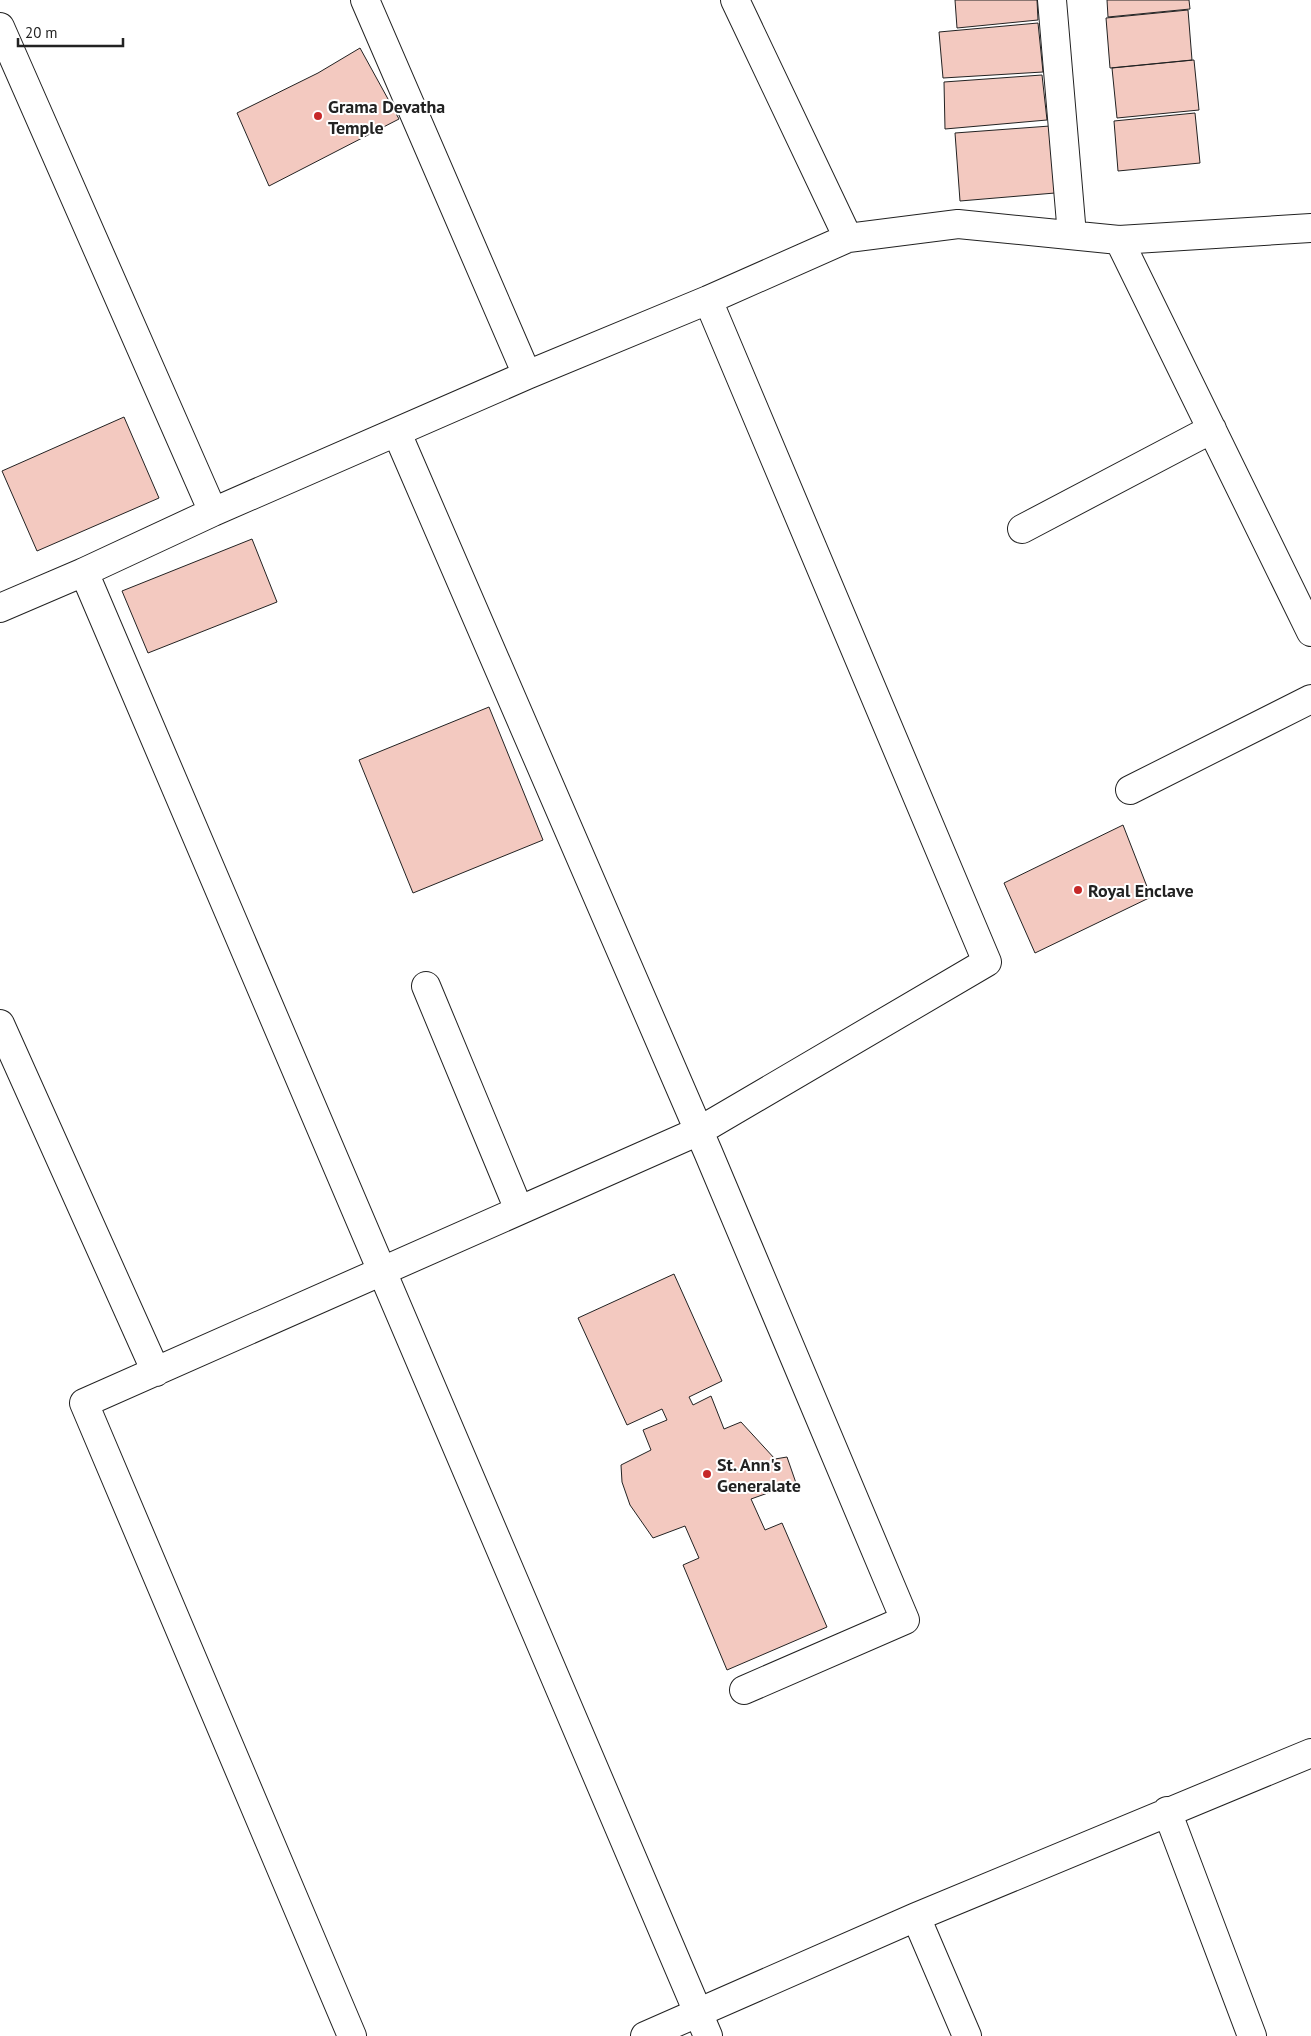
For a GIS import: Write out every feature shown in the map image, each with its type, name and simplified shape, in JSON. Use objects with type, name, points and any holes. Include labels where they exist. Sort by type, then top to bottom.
[{"type":"street","points":[[365,0],[527,375]]},
{"type":"street","points":[[735,0],[848,238]]},
{"type":"street","points":[[1052,0],[1072,235]]},
{"type":"street","points":[[0,27],[213,512]]},
{"type":"street","points":[[0,608],[84,572],[213,512],[848,238],[958,224],[1119,240],[1311,228]]},
{"type":"street","points":[[1119,240],[1311,632]]},
{"type":"street","points":[[352,2036],[84,1403],[699,1131],[987,962],[708,300]]},
{"type":"street","points":[[1022,529],[1212,429]]},
{"type":"street","points":[[397,433],[699,1131],[905,1620],[744,1690]]},
{"type":"street","points":[[84,572],[703,2024]]},
{"type":"street","points":[[1130,790],[1311,699]]},
{"type":"street","points":[[426,986],[519,1210]]},
{"type":"street","points":[[0,1024],[156,1372]]},
{"type":"street","points":[[645,2036],[703,2024],[916,1916],[1311,1753]]},
{"type":"street","points":[[1167,1811],[1252,2036]]},
{"type":"street","points":[[916,1916],[967,2036]]},
{"type":"building","points":[[955,0],[1037,0],[1038,20],[957,28]]},
{"type":"building","points":[[1107,0],[1189,0],[1190,9],[1108,17]]},
{"type":"building","points":[[1188,10],[1192,60],[1110,68],[1106,18]]},
{"type":"building","points":[[1038,23],[1043,72],[943,78],[939,32]]},
{"type":"building","name":"Grama Devatha Temple","points":[[360,48],[399,119],[269,186],[237,113],[318,73]]},
{"type":"building","points":[[1194,60],[1199,110],[1117,118],[1112,68]]},
{"type":"building","points":[[1042,75],[1047,120],[945,129],[944,82]]},
{"type":"building","points":[[1195,113],[1200,163],[1118,171],[1114,121]]},
{"type":"building","points":[[1050,126],[1055,193],[960,201],[955,133]]},
{"type":"building","points":[[124,417],[159,498],[37,551],[2,471]]},
{"type":"building","points":[[252,539],[277,602],[148,653],[122,591]]},
{"type":"building","points":[[489,707],[543,840],[413,893],[359,760]]},
{"type":"building","name":"Royal Enclave","points":[[1123,825],[1151,897],[1035,953],[1004,883]]},
{"type":"building","name":"St. Ann's Generalate","points":[[674,1274],[722,1381],[689,1397],[693,1405],[711,1396],[724,1429],[741,1422],[775,1459],[787,1457],[796,1483],[751,1499],[765,1530],[782,1523],[827,1627],[727,1670],[683,1565],[699,1558],[685,1526],[653,1538],[630,1505],[622,1482],[621,1465],[651,1450],[643,1430],[667,1420],[662,1409],[627,1425],[578,1318]]},
{"type":"place","name":"Grama Devatha Temple","points":[[318,116]]},
{"type":"place","name":"Royal Enclave","points":[[1078,890]]},
{"type":"place","name":"St. Ann's Generalate","points":[[707,1474]]}]
